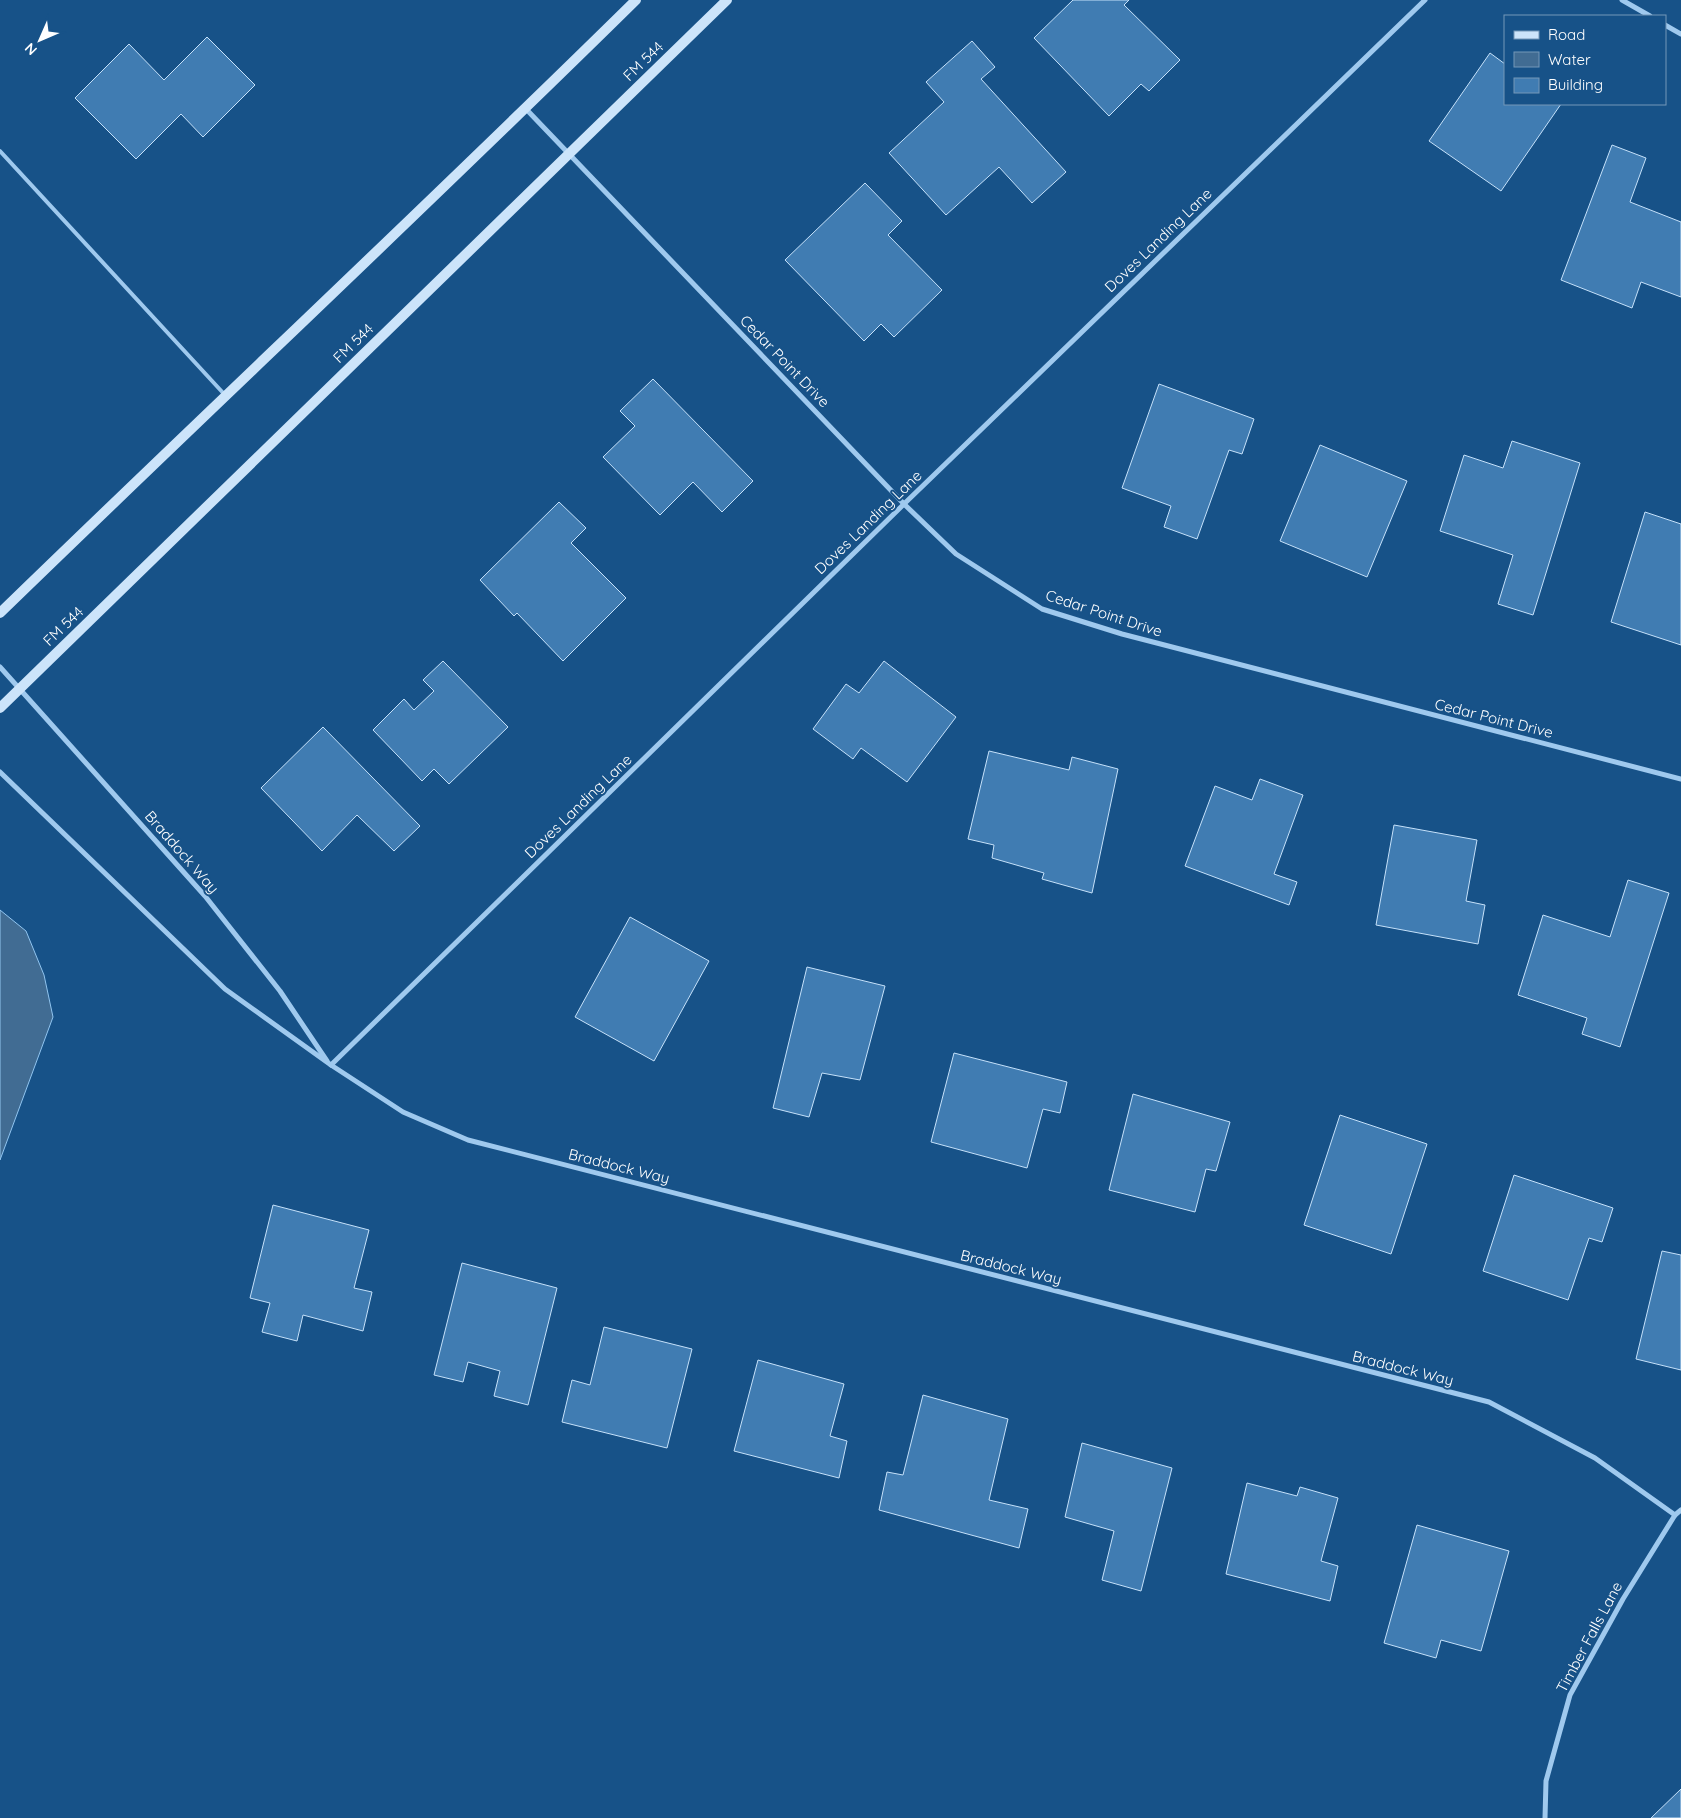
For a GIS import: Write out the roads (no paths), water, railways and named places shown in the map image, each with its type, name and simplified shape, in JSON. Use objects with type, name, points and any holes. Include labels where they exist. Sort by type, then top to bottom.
[{"type":"main road","points":[[0,613],[225,395],[526,109],[636,0]]},
{"type":"main road","name":"FM 544","points":[[0,708],[727,0]]},
{"type":"street","name":"Doves Landing Lane","points":[[330,1065],[904,504],[1425,0]]},
{"type":"street","points":[[1622,0],[1648,15]]},
{"type":"street","points":[[1666,26],[1681,34]]},
{"type":"street","name":"Cedar Point Drive","points":[[526,109],[904,504],[956,554],[1042,609],[1122,634],[1681,779]]},
{"type":"street","name":"Braddock Way","points":[[0,667],[205,896],[280,990],[330,1065]]},
{"type":"street","name":"Braddock Way","points":[[0,772],[225,988],[330,1065],[403,1112],[468,1140],[1489,1402],[1595,1458],[1675,1515]]},
{"type":"street","name":"Timber Falls Lane","points":[[1545,1818],[1546,1781],[1570,1695],[1623,1599],[1675,1515],[1681,1510]]},
{"type":"lane","points":[[0,151],[225,395]]},
{"type":"water","points":[[0,910],[26,931],[44,975],[53,1017],[0,1160]]}]
